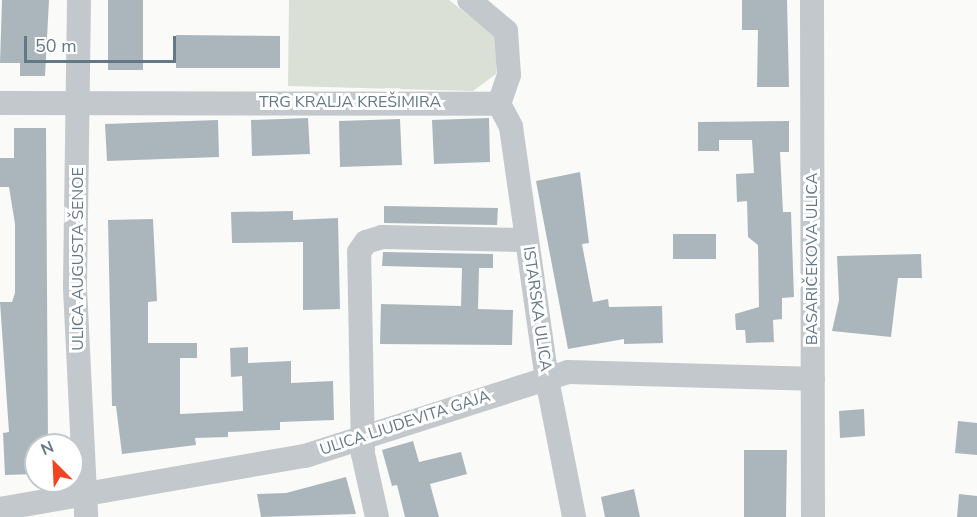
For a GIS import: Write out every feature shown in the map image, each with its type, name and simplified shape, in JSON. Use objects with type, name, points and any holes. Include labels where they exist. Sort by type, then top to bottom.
[{"type":"street","name":"ULICA AUGUSTA ŠENOE","points":[[79,0],[75,288],[84,506]]},
{"type":"street","points":[[469,0],[506,31],[509,75],[499,104]]},
{"type":"street","name":"BASARIČEKOVA ULICA","points":[[812,0],[813,517]]},
{"type":"street","name":"TRG KRALJA KREŠIMIRA","points":[[0,103],[499,104]]},
{"type":"street","name":"ISTARSKA ULICA","points":[[499,104],[511,127],[547,379],[574,517]]},
{"type":"street","points":[[378,517],[362,438],[358,261],[366,242],[382,237],[526,240]]},
{"type":"street","name":"ULICA LJUDEVITA GAJA","points":[[0,509],[84,506],[305,456],[568,372],[813,379]]},
{"type":"shaded area","points":[[289,0],[449,0],[498,39],[496,74],[473,91],[288,86]]},
{"type":"building","points":[[2,0],[49,0],[45,76],[20,76],[20,63],[0,63]]},
{"type":"building","points":[[108,0],[143,0],[143,70],[108,70]]},
{"type":"building","points":[[742,0],[787,0],[789,87],[757,87],[758,30],[742,30]]},
{"type":"building","points":[[176,35],[280,36],[280,68],[176,68]]},
{"type":"building","points":[[308,118],[310,154],[252,156],[251,120]]},
{"type":"building","points":[[489,118],[490,162],[434,164],[432,120]]},
{"type":"building","points":[[400,119],[402,165],[340,167],[339,121]]},
{"type":"building","points":[[218,120],[219,157],[107,161],[105,124]]},
{"type":"building","points":[[789,121],[789,152],[780,152],[783,212],[791,212],[794,297],[782,298],[782,319],[773,320],[774,342],[746,343],[745,330],[736,330],[735,314],[759,307],[758,245],[748,237],[747,201],[737,202],[736,174],[754,173],[752,140],[719,140],[719,151],[698,151],[698,122]]},
{"type":"building","points":[[14,128],[46,128],[48,433],[24,433],[24,474],[5,475],[3,433],[9,432],[0,302],[12,302],[15,293],[15,224],[9,187],[0,187],[0,158],[14,158]]},
{"type":"building","points":[[580,172],[589,243],[582,244],[593,302],[608,299],[609,307],[662,306],[663,343],[624,344],[624,339],[568,349],[536,181]]},
{"type":"building","points":[[384,206],[498,208],[497,225],[384,223]]},
{"type":"building","points":[[293,211],[293,220],[338,218],[340,309],[303,310],[303,242],[232,243],[231,212]]},
{"type":"building","points":[[153,219],[157,301],[148,302],[148,343],[197,343],[197,358],[180,358],[180,414],[243,411],[242,376],[231,377],[230,348],[248,347],[248,363],[291,361],[291,383],[333,381],[334,420],[280,422],[280,430],[228,432],[228,437],[195,438],[196,445],[122,454],[116,406],[112,406],[108,220]]},
{"type":"building","points":[[673,234],[716,234],[716,259],[673,259]]},
{"type":"building","points":[[383,252],[493,254],[493,268],[479,268],[478,309],[513,310],[512,345],[380,344],[381,304],[461,306],[462,268],[382,266]]},
{"type":"building","points":[[921,254],[922,278],[898,278],[891,337],[832,331],[839,300],[837,256]]},
{"type":"building","points":[[864,409],[865,436],[840,438],[839,411]]},
{"type":"building","points":[[958,421],[977,423],[977,455],[955,453]]},
{"type":"building","points":[[413,441],[419,462],[461,452],[467,474],[430,484],[439,517],[405,517],[397,485],[392,486],[382,450]]},
{"type":"building","points":[[744,450],[787,450],[786,517],[744,517]]},
{"type":"building","points":[[346,477],[356,514],[261,517],[257,494],[286,493]]},
{"type":"building","points":[[634,489],[640,517],[605,517],[601,497]]},
{"type":"building","points":[[959,494],[977,496],[977,517],[957,517]]}]
